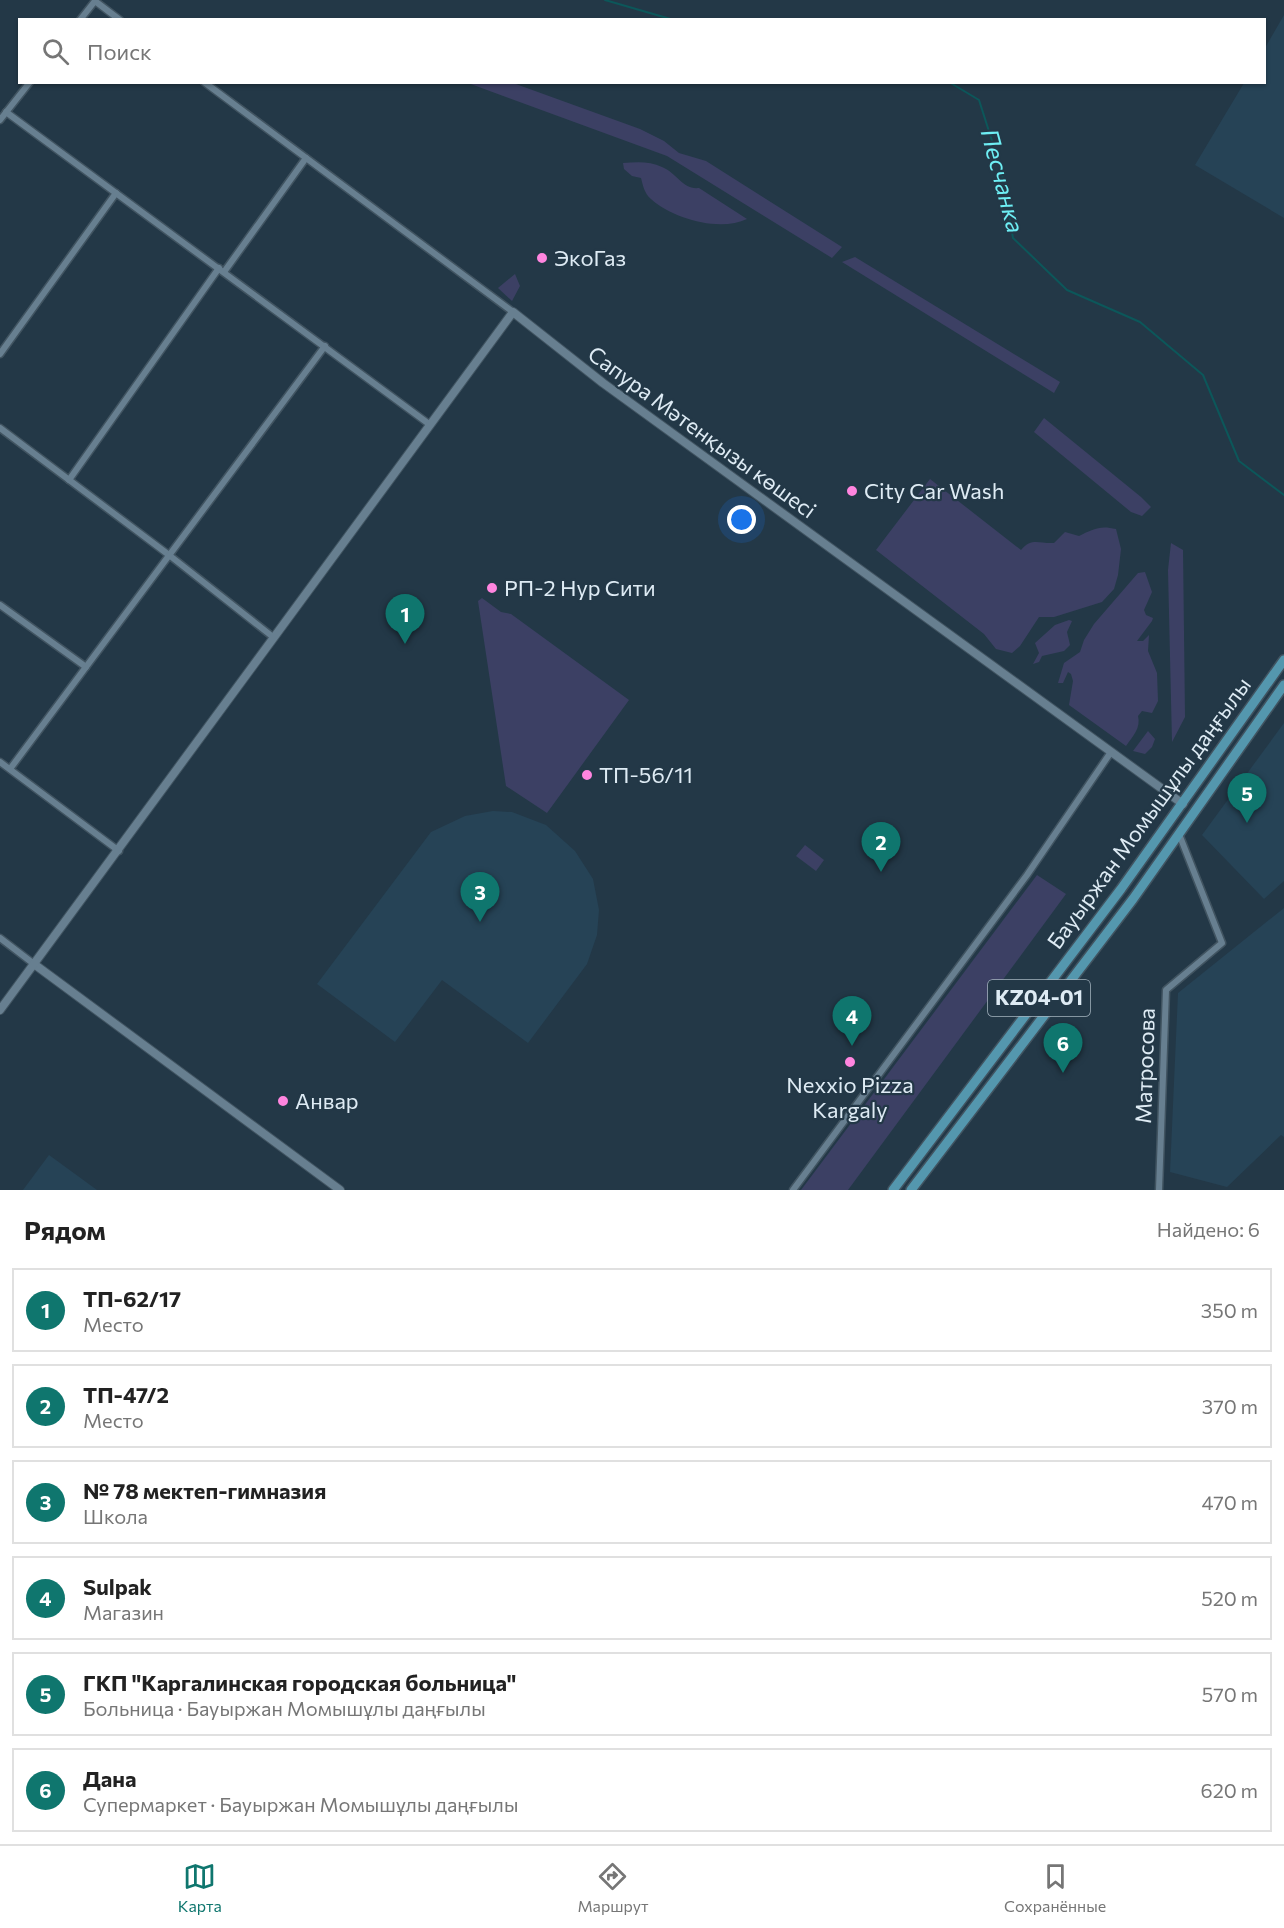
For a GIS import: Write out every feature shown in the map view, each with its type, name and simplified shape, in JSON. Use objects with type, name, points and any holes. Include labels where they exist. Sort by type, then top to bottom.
[{"type":"main road","name":"Бауыржан Момышұлы даңғылы","points":[[893,1190],[1121,889],[1284,660]]},
{"type":"main road","name":"Бауыржан Момышұлы даңғылы","points":[[912,1190],[1133,899],[1284,685]]},
{"type":"main road","points":[[1183,804],[1195,813]]},
{"type":"main road","points":[[1121,889],[1133,899]]},
{"type":"street","points":[[82,18],[95,1],[117,18]]},
{"type":"street","points":[[0,120],[28,84]]},
{"type":"street","name":"Сапура Мәтенқызы көшесі","points":[[207,84],[513,312],[603,383],[1183,804]]},
{"type":"street","points":[[6,112],[429,424]]},
{"type":"street","points":[[69,480],[221,270],[306,158]]},
{"type":"street","points":[[0,354],[116,193]]},
{"type":"street","points":[[0,1010],[513,312]]},
{"type":"street","points":[[10,769],[325,346]]},
{"type":"street","points":[[0,428],[169,555],[273,638]]},
{"type":"street","points":[[0,605],[86,667]]},
{"type":"street","points":[[793,1190],[1027,875],[1111,752]]},
{"type":"street","points":[[0,762],[119,851]]},
{"type":"street","name":"Матросова","points":[[1159,1190],[1166,990],[1222,943],[1179,834]]},
{"type":"street","points":[[0,938],[340,1190]]},
{"type":"shaded area","points":[[1284,15],[1284,218],[1195,165],[1243,84],[1266,84],[1266,46]]},
{"type":"shaded area","points":[[471,84],[516,84],[640,129],[664,141],[679,153],[706,161],[842,247],[832,258],[667,156]]},
{"type":"shaded area","points":[[623,163],[648,163],[662,167],[684,184],[699,188],[747,219],[736,223],[711,224],[684,218],[660,206],[649,197],[641,178],[632,176],[624,169]]},
{"type":"shaded area","points":[[855,257],[1060,382],[1054,393],[842,262]]},
{"type":"shaded area","points":[[515,274],[520,286],[512,301],[498,288]]},
{"type":"shaded area","points":[[1044,418],[1151,507],[1142,516],[1131,512],[1034,432]]},
{"type":"shaded area","points":[[930,479],[1021,550],[1032,542],[1054,543],[1065,532],[1079,536],[1097,528],[1116,529],[1121,549],[1114,589],[1102,602],[1054,617],[1039,617],[1020,646],[1012,653],[996,649],[984,634],[876,550]]},
{"type":"shaded area","points":[[1171,543],[1183,550],[1185,717],[1172,742],[1168,570]]},
{"type":"shaded area","points":[[1145,572],[1152,592],[1144,610],[1146,615],[1153,618],[1137,641],[1143,641],[1149,635],[1148,651],[1157,673],[1158,701],[1152,713],[1142,711],[1138,716],[1137,728],[1126,746],[1069,705],[1073,681],[1071,674],[1068,672],[1063,683],[1058,683],[1064,663],[1080,652],[1094,624],[1138,573]]},
{"type":"shaded area","points":[[482,598],[501,612],[511,614],[629,700],[547,813],[506,786],[478,601]]},
{"type":"shaded area","points":[[1072,621],[1067,632],[1070,645],[1064,651],[1042,656],[1039,662],[1033,664],[1039,653],[1035,643],[1055,625]]},
{"type":"shaded area","points":[[1284,723],[1284,881],[1264,899],[1202,835]]},
{"type":"shaded area","points":[[1148,731],[1155,739],[1152,747],[1145,754],[1133,751]]},
{"type":"shaded area","points":[[493,811],[512,812],[546,825],[575,851],[593,879],[599,910],[597,935],[587,964],[528,1043],[442,980],[395,1042],[317,984],[431,832],[465,816]]},
{"type":"shaded area","points":[[805,845],[824,860],[816,871],[796,856]]},
{"type":"shaded area","points":[[1037,875],[1066,894],[848,1190],[801,1190]]},
{"type":"shaded area","points":[[1284,908],[1284,1137],[1281,1135],[1227,1187],[1170,1172],[1178,993]]},
{"type":"shaded area","points":[[49,1155],[97,1190],[23,1190]]},
{"type":"waterway","name":"Песчанка","points":[[605,0],[667,18]]},
{"type":"waterway","name":"Песчанка","points":[[952,84],[979,100],[1001,169],[1013,238],[1067,290],[1140,322],[1203,375],[1239,461],[1284,495]]},
{"type":"place","name":"ЭкоГаз","points":[[542,258]]},
{"type":"place","name":"City Car Wash","points":[[852,491]]},
{"type":"place","name":"РП-2 Нур Сити","points":[[492,588]]},
{"type":"place","name":"ТП-62/17","points":[[405,644]]},
{"type":"place","name":"ТП-56/11","points":[[587,775]]},
{"type":"place","name":"ГКП \"Каргалинская городская больница\"","points":[[1247,823]]},
{"type":"place","name":"ТП-47/2","points":[[881,872]]},
{"type":"place","name":"№ 78 мектеп-гимназия","points":[[480,922]]},
{"type":"place","name":"Sulpak","points":[[852,1046]]},
{"type":"place","name":"Nexxio Pizza Kargaly","points":[[850,1062]]},
{"type":"place","name":"Дана","points":[[1063,1073]]},
{"type":"place","name":"Анвар","points":[[283,1101]]}]
